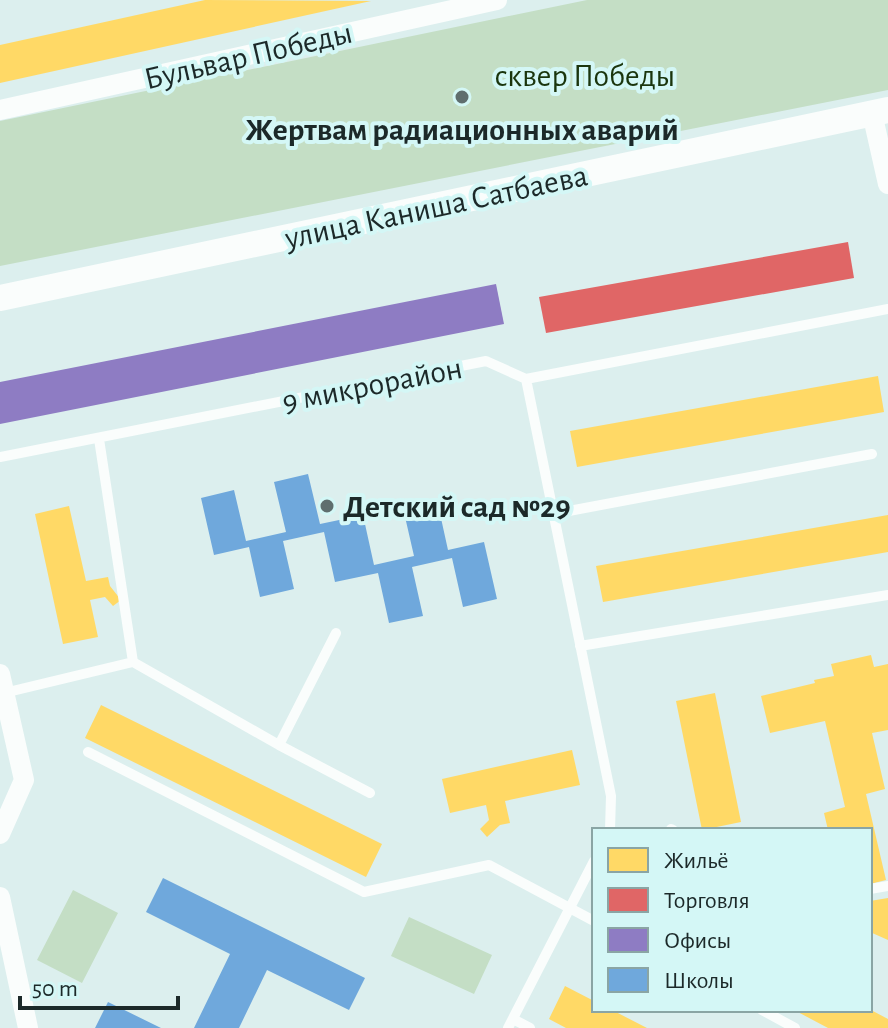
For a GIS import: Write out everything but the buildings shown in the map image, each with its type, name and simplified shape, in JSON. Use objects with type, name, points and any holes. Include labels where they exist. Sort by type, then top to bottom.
[{"type":"street","name":"Бульвар Победы","points":[[0,110],[497,0]]},
{"type":"street","points":[[880,112],[888,184]]},
{"type":"street","name":"улица Каниша Сатбаева","points":[[0,298],[880,112]]},
{"type":"street","points":[[0,834],[24,780],[2,683]]},
{"type":"street","points":[[0,897],[28,1028]]},
{"type":"lane","points":[[610,828],[611,796],[526,379],[888,309]]},
{"type":"lane","name":"9 микрорайон","points":[[0,457],[486,361],[526,379]]},
{"type":"lane","points":[[99,439],[133,662]]},
{"type":"lane","points":[[553,514],[872,454]]},
{"type":"lane","points":[[580,646],[888,595]]},
{"type":"lane","points":[[279,745],[336,633]]},
{"type":"lane","points":[[2,683],[133,662],[370,793]]},
{"type":"lane","points":[[88,752],[364,892],[489,865],[592,920]]},
{"type":"lane","points":[[530,1028],[510,1024],[592,865]]},
{"type":"lane","points":[[766,1012],[795,1028]]},
{"type":"green space","name":"сквер Победы","points":[[587,0],[888,0],[888,90],[0,266],[0,121]]},
{"type":"green space","points":[[73,890],[118,913],[82,983],[37,960]]},
{"type":"green space","points":[[409,917],[492,955],[474,994],[391,956]]},
{"type":"place","name":"Жертвам радиационных аварий","points":[[462,97]]},
{"type":"place","name":"Детский сад №29","points":[[327,506]]}]
